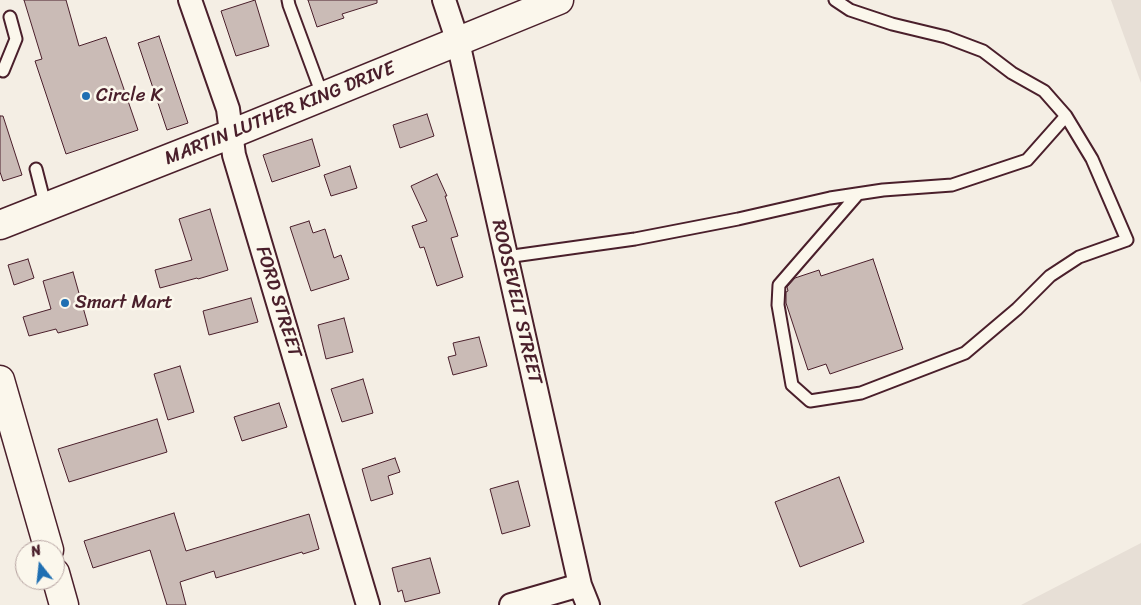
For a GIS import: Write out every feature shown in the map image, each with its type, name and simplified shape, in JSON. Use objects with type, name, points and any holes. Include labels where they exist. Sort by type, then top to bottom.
[{"type":"street","name":"FORD STREET","points":[[190,0],[228,110],[234,155],[368,605]]},
{"type":"street","name":"ROOSEVELT STREET","points":[[444,0],[458,42],[584,595]]},
{"type":"street","name":"MARTIN LUTHER KING DRIVE","points":[[0,225],[231,134],[559,0]]},
{"type":"street","points":[[0,380],[45,540]]},
{"type":"street","points":[[60,590],[64,605]]},
{"type":"street","points":[[511,605],[584,595]]},
{"type":"lane","points":[[288,0],[322,97]]},
{"type":"lane","points":[[835,0],[850,10],[892,24],[946,37],[983,51],[1012,73],[1044,92],[1066,116],[1092,159],[1127,240],[1079,257],[1050,276],[1017,309],[965,353],[861,393],[810,401],[792,385],[778,305],[779,285],[858,194]]},
{"type":"lane","points":[[1,71],[16,38],[10,16]]},
{"type":"lane","points":[[506,257],[635,239],[738,219],[830,198],[882,190],[952,185],[1027,160],[1066,116]]},
{"type":"lane","points":[[36,170],[46,208]]},
{"type":"shaded area","points":[[1111,0],[1141,0],[1141,83]]},
{"type":"shaded area","points":[[1141,543],[1141,605],[1021,605]]},
{"type":"building","name":"Circle K","points":[[24,0],[66,0],[79,46],[106,37],[138,130],[66,154],[35,61],[42,59]]},
{"type":"building","points":[[255,0],[269,46],[236,56],[221,11]]},
{"type":"building","points":[[308,0],[377,0],[377,3],[342,14],[344,18],[317,27]]},
{"type":"building","points":[[159,36],[188,123],[167,130],[138,43]]},
{"type":"building","points":[[427,114],[434,136],[400,148],[393,125]]},
{"type":"building","points":[[0,116],[3,116],[22,175],[3,181],[0,172]]},
{"type":"building","points":[[312,139],[320,166],[272,182],[263,155]]},
{"type":"building","points":[[350,166],[357,188],[331,196],[324,175]]},
{"type":"building","points":[[437,174],[447,196],[445,196],[458,236],[451,238],[463,277],[437,286],[424,247],[420,248],[412,226],[427,221],[411,186]]},
{"type":"building","points":[[210,209],[228,270],[160,288],[155,270],[192,260],[179,219]]},
{"type":"building","points":[[309,221],[313,233],[325,229],[334,258],[341,255],[349,279],[311,291],[290,227]]},
{"type":"building","points":[[28,259],[34,278],[14,285],[8,265]]},
{"type":"building","points":[[873,259],[903,349],[830,374],[826,364],[808,370],[786,303],[787,287],[795,278],[819,270],[821,276]]},
{"type":"building","name":"Smart Mart","points":[[73,272],[88,325],[58,333],[56,329],[29,336],[23,317],[51,309],[43,281]]},
{"type":"building","points":[[251,298],[258,322],[209,335],[203,311]]},
{"type":"building","points":[[344,318],[353,352],[326,359],[318,325]]},
{"type":"building","points":[[479,337],[487,366],[453,375],[448,357],[456,355],[453,343]]},
{"type":"building","points":[[180,366],[194,412],[168,420],[154,374]]},
{"type":"building","points":[[363,379],[373,413],[342,422],[331,389]]},
{"type":"building","points":[[279,403],[287,427],[242,441],[234,417]]},
{"type":"building","points":[[157,419],[167,452],[69,482],[58,449]]},
{"type":"building","points":[[395,458],[400,472],[388,476],[393,494],[371,501],[362,469]]},
{"type":"building","points":[[839,477],[864,542],[800,567],[775,502]]},
{"type":"building","points":[[518,481],[530,526],[502,534],[490,489]]},
{"type":"building","points":[[174,513],[186,551],[309,514],[319,549],[303,554],[302,552],[216,578],[214,571],[180,582],[186,605],[167,605],[150,550],[93,568],[84,541]]},
{"type":"building","points":[[430,558],[440,593],[405,602],[402,590],[398,592],[392,568]]},
{"type":"place","name":"Circle K","points":[[86,96]]},
{"type":"place","name":"Smart Mart","points":[[65,303]]}]
